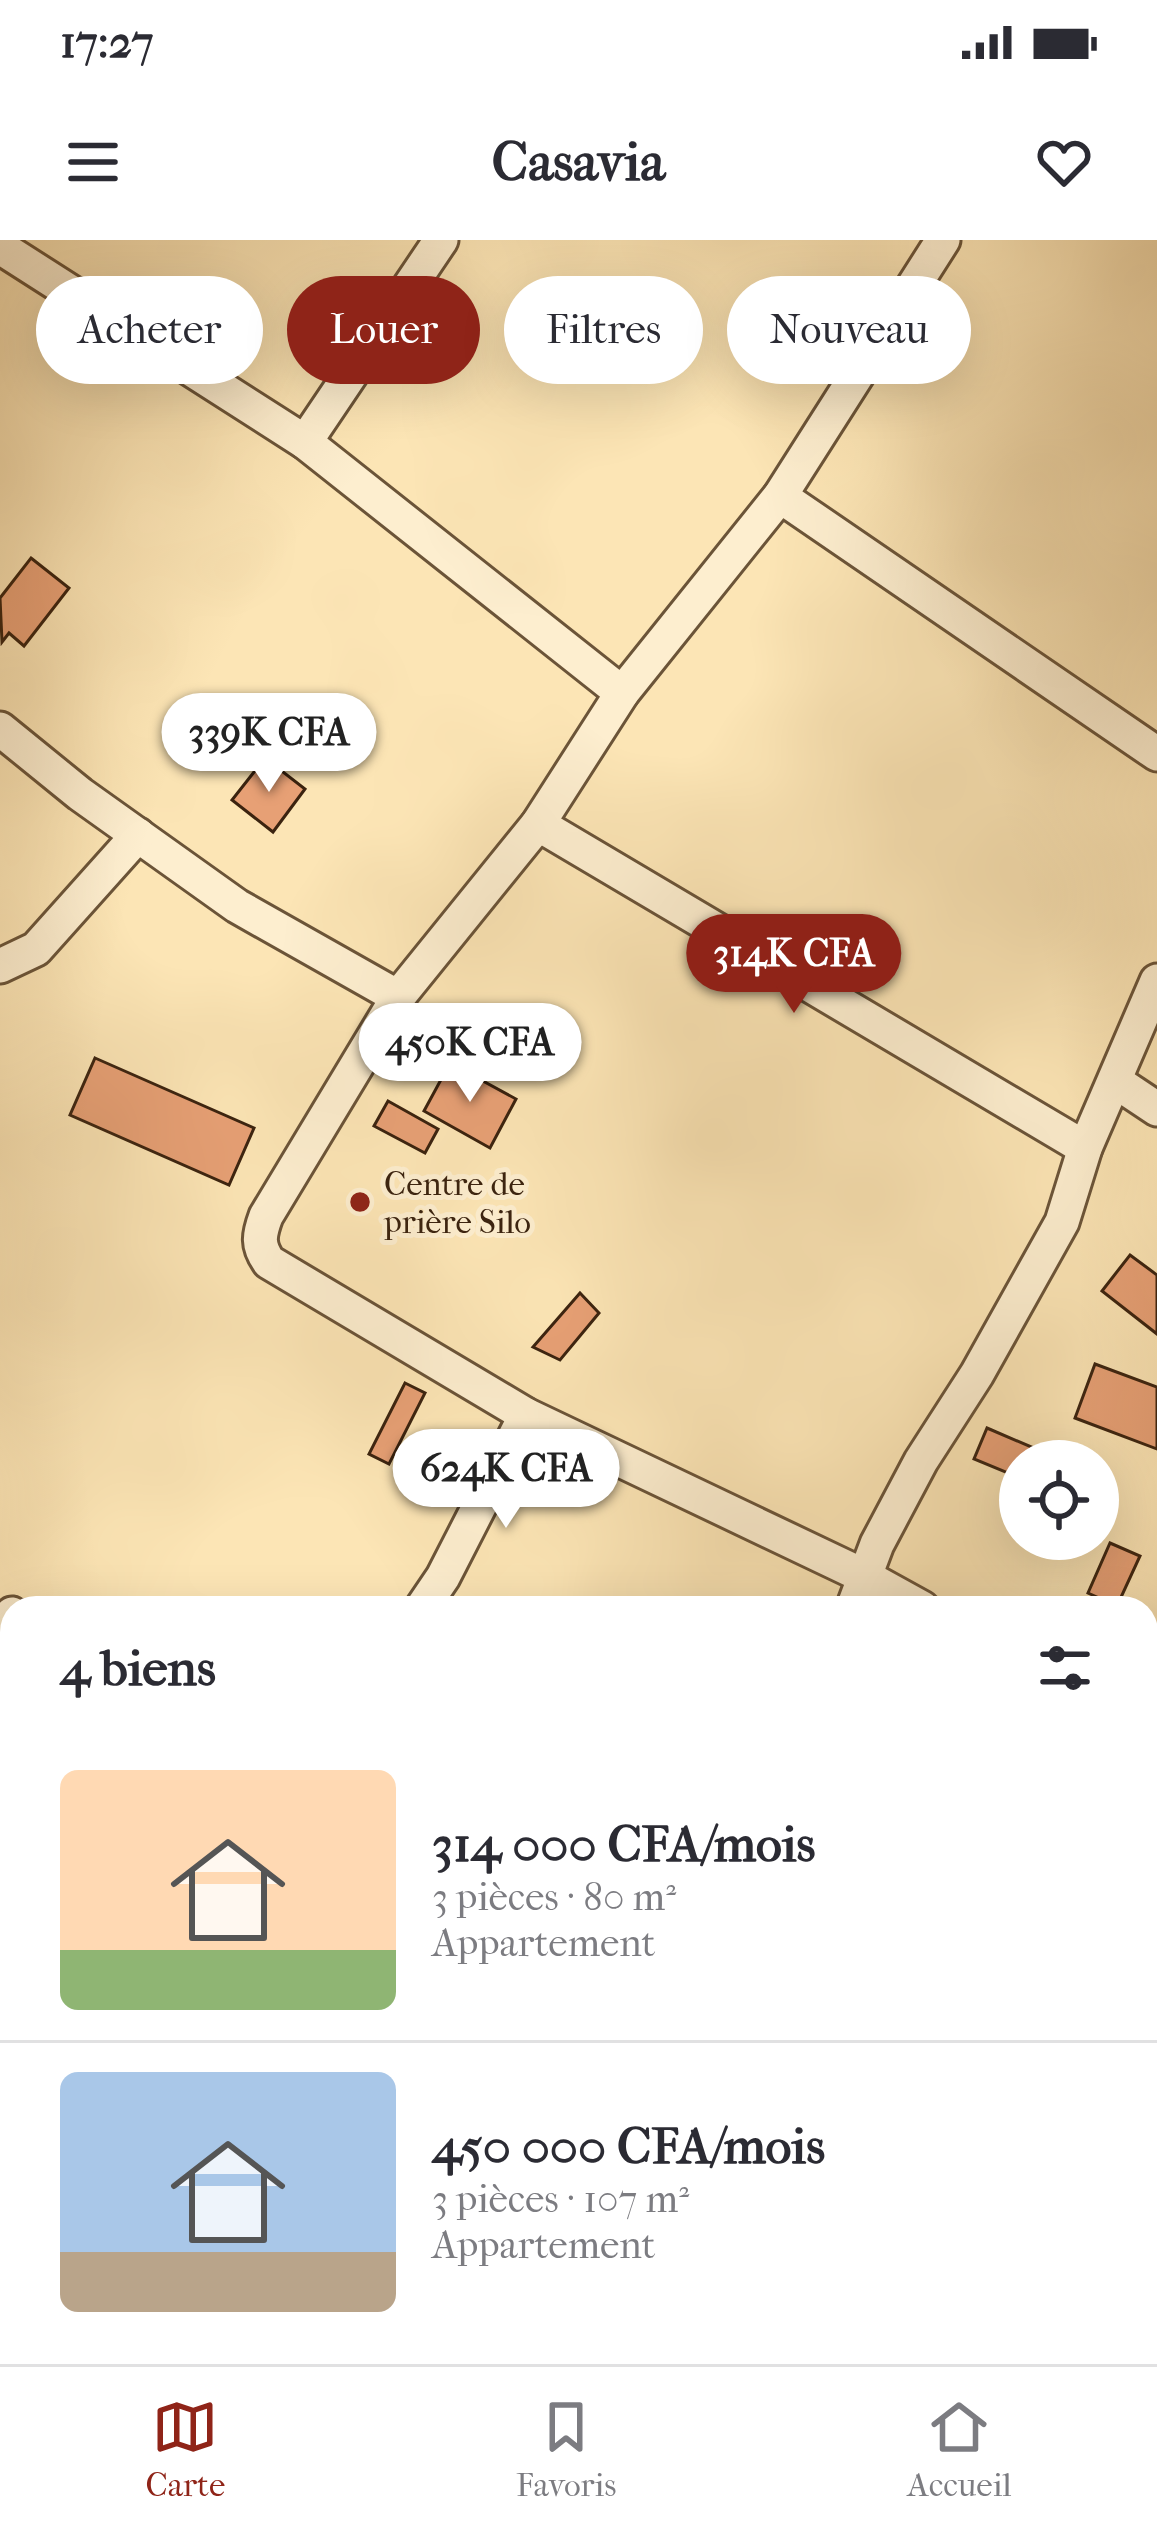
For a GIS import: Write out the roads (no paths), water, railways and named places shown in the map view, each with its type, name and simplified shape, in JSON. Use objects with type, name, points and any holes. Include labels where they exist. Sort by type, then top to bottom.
[{"type":"street","points":[[305,442],[441,240]]},
{"type":"street","points":[[900,1596],[526,1414],[269,1262],[260,1249],[259,1235],[398,997],[538,824],[622,693],[780,496],[944,240]]},
{"type":"street","points":[[0,247],[305,442],[622,693]]},
{"type":"street","points":[[780,496],[1157,754]]},
{"type":"street","points":[[0,729],[237,906],[398,997]]},
{"type":"street","points":[[538,824],[1085,1148]]},
{"type":"street","points":[[0,966],[36,949],[138,835]]},
{"type":"street","points":[[857,1596],[877,1544],[921,1461],[977,1374],[1062,1222],[1085,1148],[1157,981]]},
{"type":"street","points":[[1115,1081],[1157,1109]]},
{"type":"street","points":[[430,1596],[526,1414]]},
{"type":"place","name":"Centre de prière Silo","points":[[360,1202]]}]
